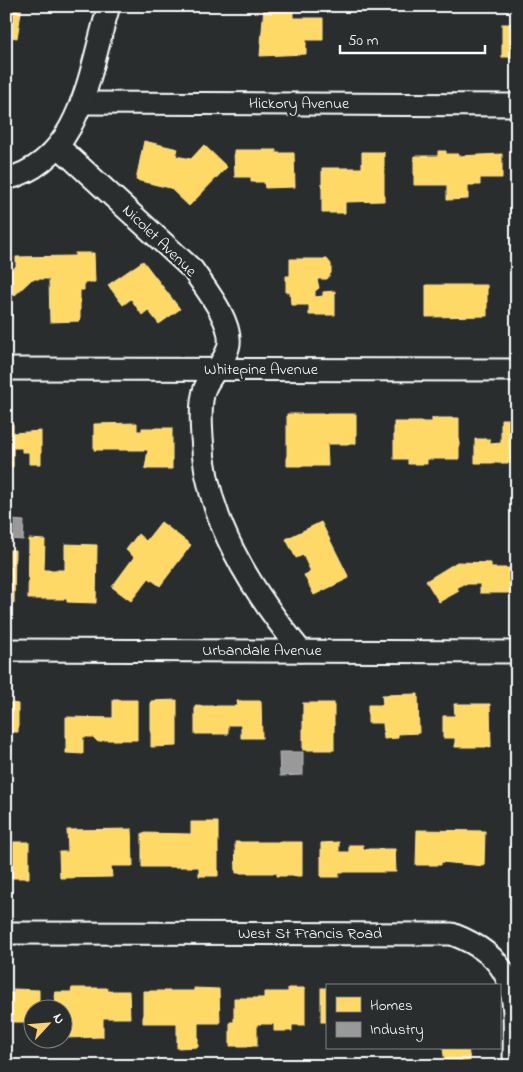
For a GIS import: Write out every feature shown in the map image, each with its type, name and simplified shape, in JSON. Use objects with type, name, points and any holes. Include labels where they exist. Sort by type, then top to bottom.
[{"type":"street","points":[[6,179],[28,170],[59,147],[82,103],[109,6]]},
{"type":"street","name":"Hickory Avenue","points":[[82,103],[517,105]]},
{"type":"street","name":"Nicolet Avenue","points":[[59,147],[192,270],[208,292],[226,326],[229,346],[204,389],[202,438],[210,486],[220,518],[241,568],[269,613],[301,651]]},
{"type":"street","name":"Whitepine Avenue","points":[[6,369],[517,370]]},
{"type":"street","name":"Urbandale Avenue","points":[[6,650],[517,652]]},
{"type":"street","name":"West St Francis Road","points":[[6,933],[452,934],[483,948],[497,960],[507,976],[514,1006],[514,1066]]},
{"type":"building: Homes","points":[[6,6],[22,6],[17,38],[6,36]]},
{"type":"building: Homes","points":[[264,6],[293,6],[293,18],[323,18],[323,40],[306,40],[306,54],[260,56]]},
{"type":"building: Homes","points":[[502,24],[517,24],[517,57],[502,57]]},
{"type":"building: Homes","points":[[144,141],[178,149],[176,156],[191,159],[204,145],[227,167],[189,206],[170,188],[136,180]]},
{"type":"building: Homes","points":[[234,150],[276,150],[276,153],[294,153],[295,187],[265,188],[264,182],[251,182],[251,177],[235,177]]},
{"type":"building: Homes","points":[[438,151],[446,151],[446,154],[458,154],[458,156],[502,154],[502,178],[480,178],[480,185],[468,185],[468,199],[447,200],[447,185],[414,185],[414,156],[438,156]]},
{"type":"building: Homes","points":[[362,152],[384,152],[384,201],[345,202],[345,213],[322,213],[322,168],[362,168]]},
{"type":"building: Homes","points":[[75,253],[94,253],[95,282],[84,282],[84,290],[80,290],[80,321],[50,322],[49,279],[32,279],[14,296],[6,288],[6,276],[16,266],[16,257],[75,256]]},
{"type":"building: Homes","points":[[290,259],[327,259],[331,264],[331,273],[327,279],[317,279],[319,288],[315,291],[315,297],[323,296],[323,292],[335,291],[335,315],[309,315],[309,305],[291,305],[290,292],[286,292],[286,276],[290,276]]},
{"type":"building: Homes","points":[[143,261],[180,309],[159,324],[148,310],[142,315],[131,299],[123,305],[108,285]]},
{"type":"building: Homes","points":[[426,285],[487,285],[487,316],[426,317]]},
{"type":"building: Homes","points":[[287,414],[356,414],[356,444],[327,444],[328,466],[287,466]]},
{"type":"building: Homes","points":[[432,418],[459,418],[459,459],[427,459],[427,464],[408,464],[408,459],[394,459],[394,422],[432,422]]},
{"type":"building: Homes","points":[[501,419],[517,419],[517,463],[475,463],[475,439],[490,439],[490,444],[501,443]]},
{"type":"building: Homes","points":[[137,423],[137,431],[142,431],[142,428],[172,428],[172,469],[145,469],[148,450],[94,450],[94,424]]},
{"type":"building: Homes","points":[[6,424],[13,424],[13,433],[41,431],[41,464],[29,464],[29,452],[22,452],[22,448],[13,448],[13,467],[6,467]]},
{"type":"building: Homes","points":[[161,522],[191,545],[160,586],[149,578],[131,601],[112,587],[134,557],[126,550],[138,534],[146,541]]},
{"type":"building: Homes","points":[[321,522],[349,578],[314,595],[304,575],[311,572],[303,555],[296,558],[286,539]]},
{"type":"building: Homes","points":[[29,539],[45,540],[44,570],[65,570],[65,544],[97,545],[96,603],[67,602],[67,599],[28,599]]},
{"type":"building: Homes","points":[[6,550],[15,550],[14,603],[6,602]]},
{"type":"building: Homes","points":[[457,562],[491,563],[491,568],[513,568],[512,593],[480,593],[480,584],[463,584],[457,588],[459,591],[439,602],[426,581]]},
{"type":"building: Homes","points":[[418,694],[419,733],[398,734],[398,738],[384,739],[383,723],[368,723],[368,705],[383,705],[382,695]]},
{"type":"building: Homes","points":[[113,700],[137,700],[137,740],[105,740],[98,742],[93,737],[83,737],[83,754],[66,753],[66,717],[113,718]]},
{"type":"building: Homes","points":[[177,700],[177,746],[151,747],[151,701]]},
{"type":"building: Homes","points":[[237,701],[261,701],[262,738],[241,738],[241,725],[228,725],[228,734],[195,734],[195,706],[238,706]]},
{"type":"building: Homes","points":[[6,702],[18,704],[18,732],[6,732]]},
{"type":"building: Homes","points":[[303,703],[334,703],[334,750],[303,750]]},
{"type":"building: Homes","points":[[454,704],[490,704],[491,747],[455,747],[455,738],[443,738],[443,716],[455,716]]},
{"type":"building: Homes","points":[[191,822],[218,822],[218,876],[199,876],[199,867],[142,867],[142,833],[191,834]]},
{"type":"building: Homes","points":[[132,829],[133,866],[111,866],[112,877],[60,878],[59,852],[68,852],[67,830]]},
{"type":"building: Homes","points":[[417,830],[485,831],[484,866],[441,862],[441,865],[416,865]]},
{"type":"building: Homes","points":[[6,842],[29,842],[29,878],[7,878]]},
{"type":"building: Homes","points":[[235,842],[302,842],[302,876],[277,876],[277,873],[236,873]]},
{"type":"building: Homes","points":[[339,842],[339,852],[349,852],[349,845],[363,845],[363,849],[395,849],[396,872],[339,872],[339,877],[321,877],[321,843]]},
{"type":"building: Homes","points":[[72,988],[107,988],[108,991],[129,991],[130,1018],[103,1018],[103,1037],[72,1038],[72,1000],[55,1000],[55,992],[71,992]]},
{"type":"building: Homes","points":[[194,988],[219,989],[220,1023],[198,1023],[198,1047],[177,1048],[177,1023],[143,1023],[143,991],[194,991]]},
{"type":"building: Homes","points":[[288,988],[305,988],[305,1025],[292,1025],[292,1031],[274,1031],[274,1024],[257,1024],[257,1046],[230,1046],[230,1022],[234,1022],[234,998],[264,998],[264,992],[288,992]]},
{"type":"building: Homes","points":[[321,988],[326,988],[326,1022],[321,1022]]},
{"type":"building: Homes","points":[[13,989],[39,990],[39,1000],[22,1000],[22,1022],[6,1022],[6,993],[14,993]]},
{"type":"building: Homes","points":[[443,1050],[468,1050],[470,1061],[445,1063]]},
{"type":"building: Industry","points":[[11,520],[24,521],[23,540],[10,539]]},
{"type":"building: Industry","points":[[279,752],[303,752],[303,775],[280,776]]}]
